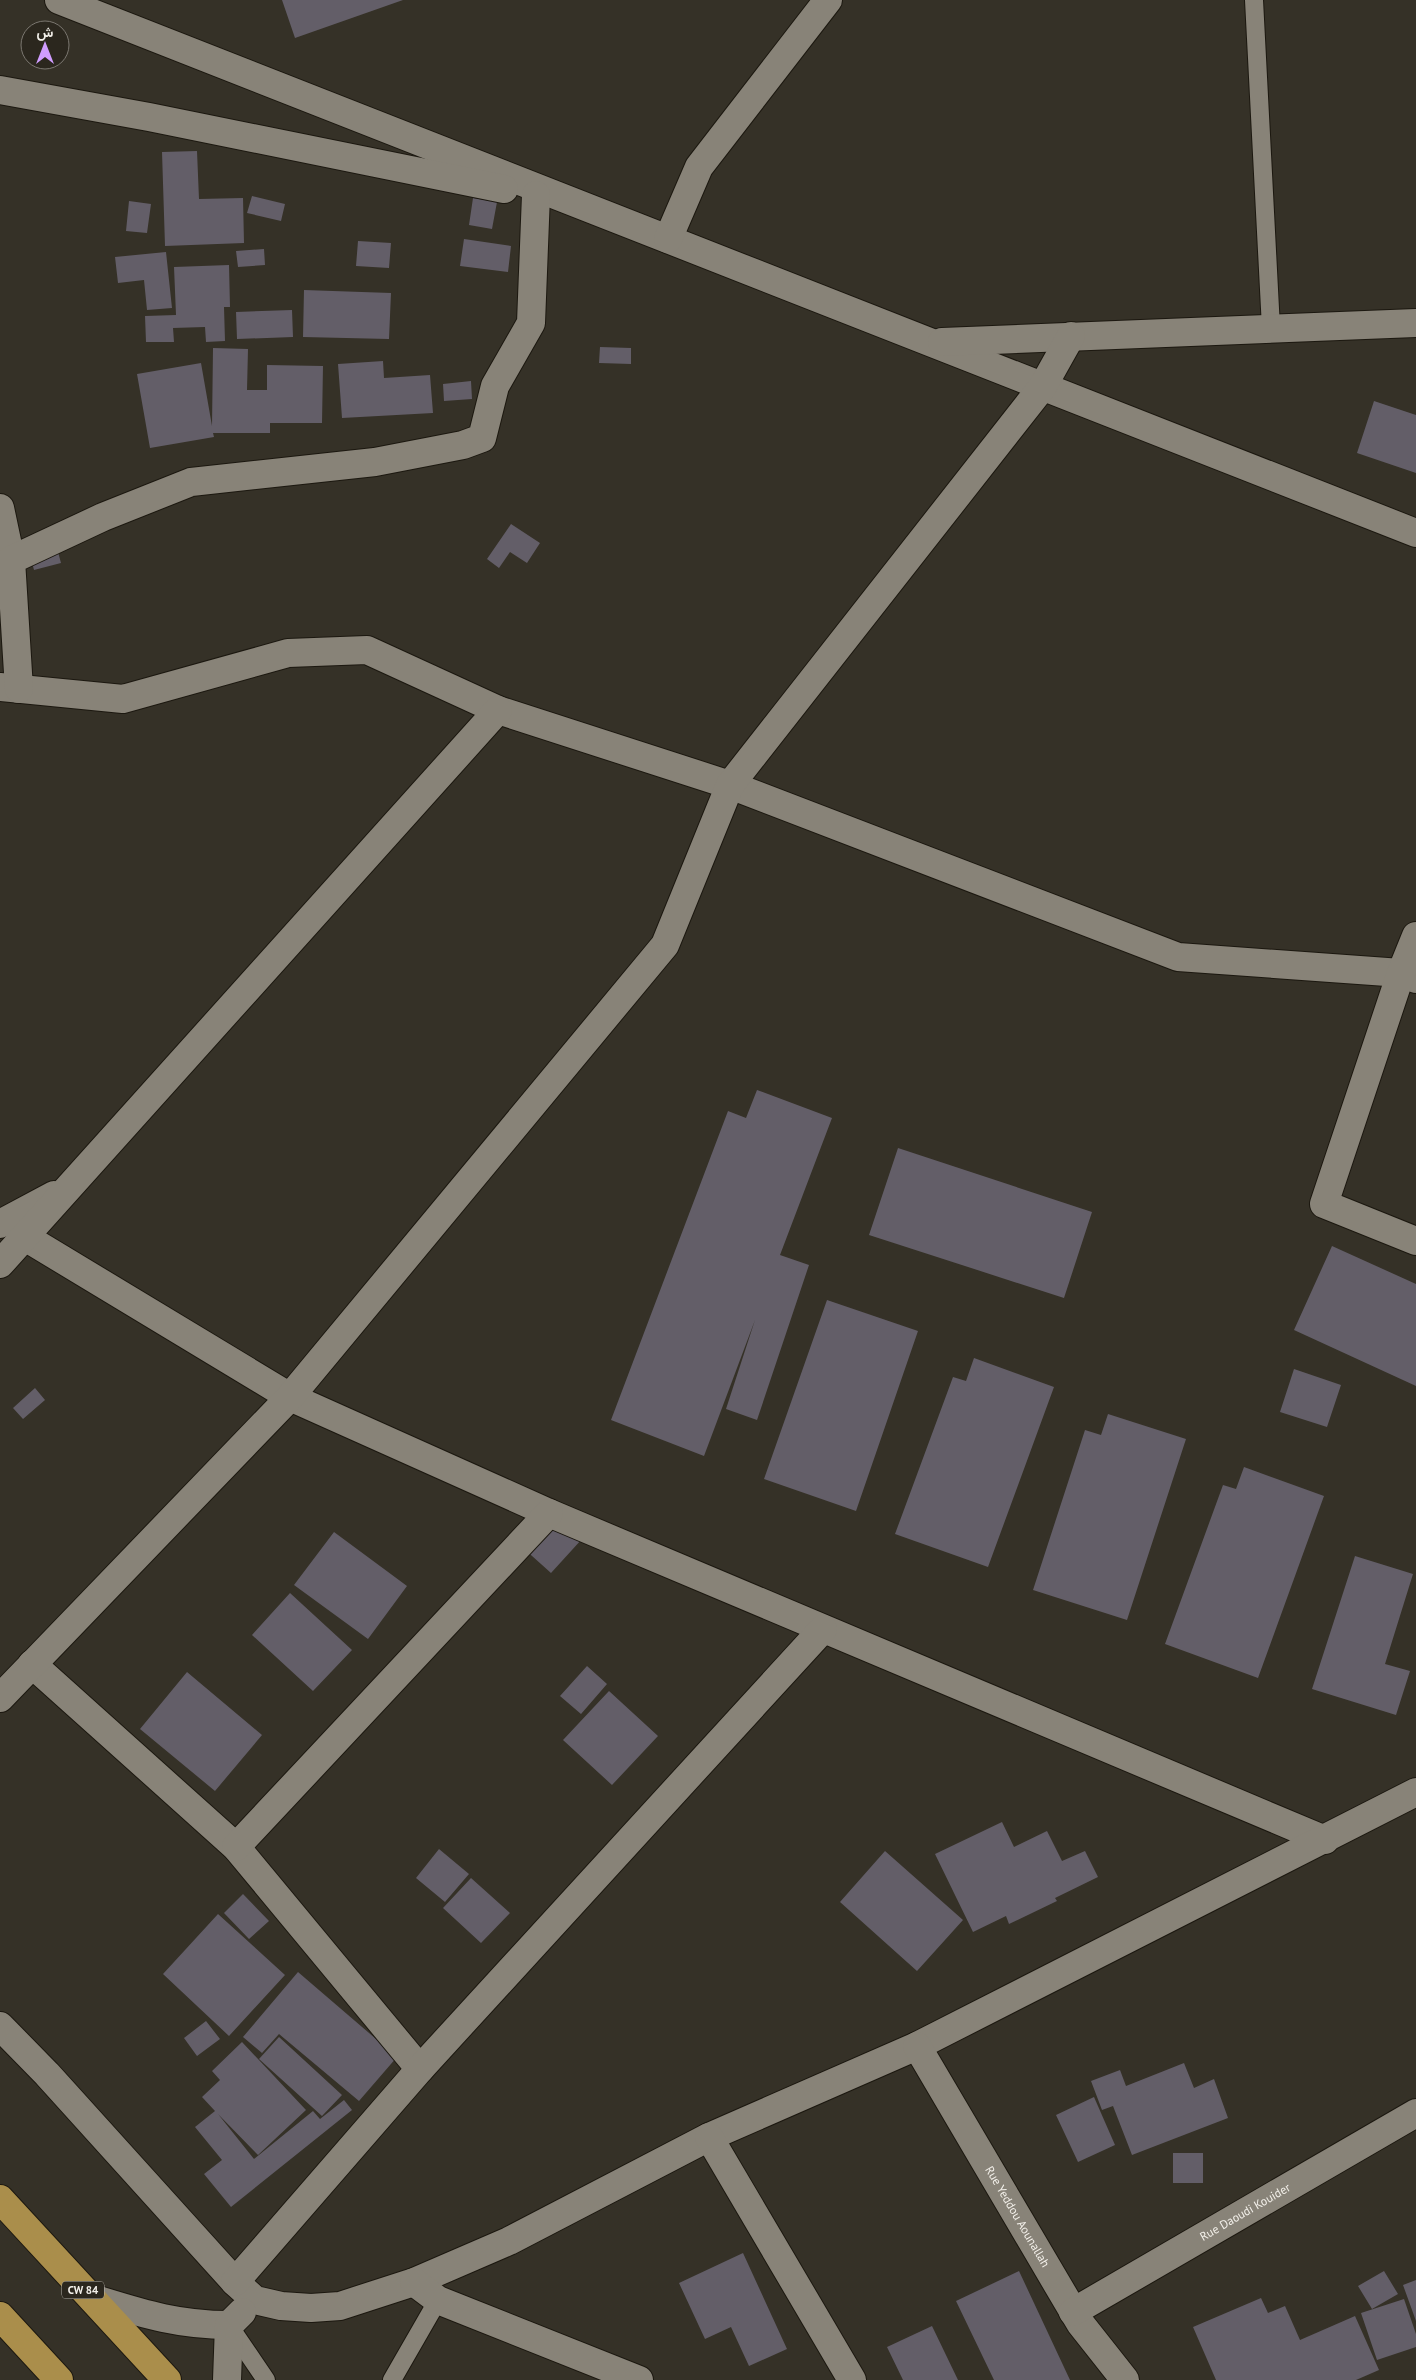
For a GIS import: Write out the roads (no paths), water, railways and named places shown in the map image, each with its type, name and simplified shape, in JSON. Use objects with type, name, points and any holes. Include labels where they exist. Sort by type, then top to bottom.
[{"type":"highway","name":"CW 84","points":[[0,2199],[167,2380]]},
{"type":"highway","points":[[0,2316],[59,2380]]},
{"type":"street","points":[[59,0],[1416,533]]},
{"type":"street","points":[[668,239],[699,167],[828,0]]},
{"type":"street","points":[[0,90],[159,119],[577,204]]},
{"type":"street","points":[[11,560],[103,517],[191,482],[375,462],[463,445],[482,438],[495,386],[531,323],[536,195]]},
{"type":"street","points":[[930,342],[1416,323]]},
{"type":"street","points":[[0,1698],[290,1397],[665,945],[730,784],[1043,386],[1071,336]]},
{"type":"street","points":[[0,508],[11,560],[9,688],[123,699],[288,653],[367,650],[498,710],[730,784],[1178,957],[1409,976]]},
{"type":"street","points":[[0,1264],[498,710]]},
{"type":"street","points":[[1416,936],[1409,976],[1324,1204],[1416,1241]]},
{"type":"street","points":[[0,1224],[72,1186]]},
{"type":"street","points":[[24,1237],[290,1397],[549,1513],[1325,1840]]},
{"type":"street","points":[[236,1848],[549,1513]]},
{"type":"street","points":[[235,2282],[420,2069],[823,1629]]},
{"type":"street","points":[[32,1664],[236,1848],[420,2069]]},
{"type":"street","points":[[0,2026],[47,2074],[235,2282],[255,2300],[281,2306],[340,2306],[414,2282],[509,2241],[708,2137],[917,2046],[1416,1793]]},
{"type":"street","name":"Rue Yeddou Aounallah","points":[[917,2046],[1073,2312],[1125,2380]]},
{"type":"street","name":"Rue Daoudi Kouider","points":[[1073,2312],[1416,2113]]},
{"type":"street","points":[[708,2137],[852,2380]]},
{"type":"street","points":[[414,2282],[438,2300],[639,2380]]},
{"type":"street","points":[[92,2298],[151,2317],[176,2322],[228,2325],[255,2300]]},
{"type":"street","points":[[227,2380],[228,2325]]},
{"type":"lane","points":[[1254,0],[1271,328]]},
{"type":"lane","points":[[392,2380],[438,2300]]},
{"type":"lane","points":[[228,2325],[266,2380]]}]
